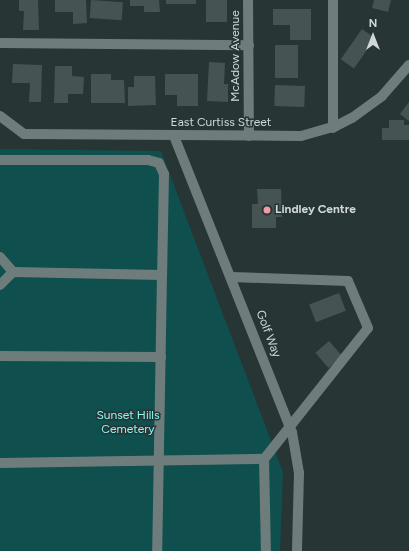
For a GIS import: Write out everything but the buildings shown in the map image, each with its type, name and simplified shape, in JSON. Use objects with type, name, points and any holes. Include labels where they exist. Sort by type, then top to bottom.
[{"type":"street","name":"McAdow Avenue","points":[[248,0],[249,136]]},
{"type":"street","points":[[333,0],[333,128]]},
{"type":"street","points":[[0,43],[249,45]]},
{"type":"street","name":"East Curtiss Street","points":[[0,116],[24,134],[51,136],[301,136],[333,128],[352,118],[382,96],[409,65]]},
{"type":"street","name":"Golf Way","points":[[174,136],[290,428],[299,473],[298,551]]},
{"type":"street","points":[[0,160],[148,160],[159,163],[164,174],[157,551]]},
{"type":"street","points":[[0,257],[14,272]]},
{"type":"street","points":[[0,285],[14,272],[162,275]]},
{"type":"street","points":[[231,277],[348,282],[368,328],[264,459],[266,551]]},
{"type":"street","points":[[0,356],[161,357]]},
{"type":"street","points":[[0,463],[264,459]]},
{"type":"green space","name":"Sunset Hills Cemetery","points":[[0,149],[161,151],[283,472],[280,551],[0,551]]},
{"type":"place","name":"Lindley Centre","points":[[267,210]]}]
